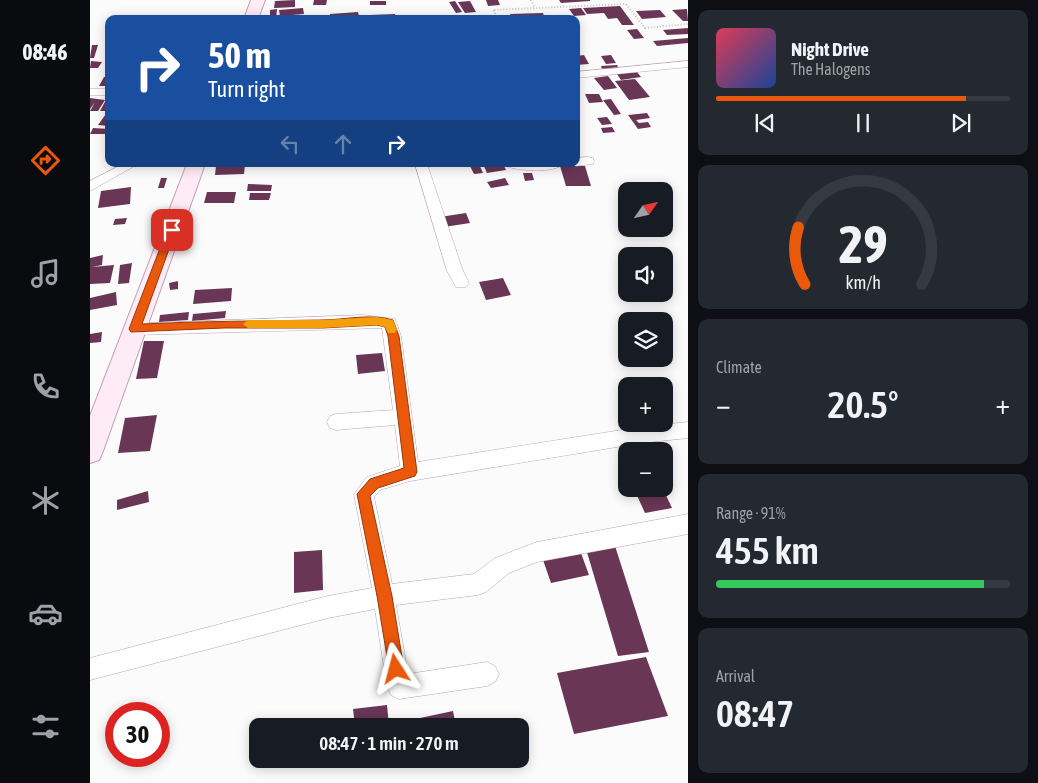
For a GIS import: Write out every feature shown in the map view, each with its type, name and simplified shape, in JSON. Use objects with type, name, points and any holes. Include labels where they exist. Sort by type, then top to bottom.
[{"type":"street","points":[[252,15],[258,0]]},
{"type":"street","points":[[580,76],[688,64]]},
{"type":"street","points":[[90,92],[105,92]]},
{"type":"street","points":[[90,187],[127,167]]},
{"type":"street","points":[[90,451],[195,167]]},
{"type":"street","points":[[423,167],[455,271],[461,283]]},
{"type":"street","points":[[135,329],[224,324],[323,324],[377,321],[389,323],[393,336],[410,472]]},
{"type":"street","points":[[336,422],[402,417]]},
{"type":"street","points":[[487,674],[399,687],[364,494],[374,483],[410,472],[641,435],[688,430]]},
{"type":"street","points":[[90,669],[328,607],[384,596],[478,584],[502,565],[537,552],[688,524]]},
{"type":"path","points":[[531,0],[535,8]]},
{"type":"path","points":[[496,15],[493,10],[626,4],[645,28],[688,24]]},
{"type":"building","points":[[295,0],[295,7],[274,8],[275,1]]},
{"type":"building","points":[[314,0],[327,0],[326,5],[313,5]]},
{"type":"building","points":[[486,0],[498,0],[500,5],[488,6]]},
{"type":"building","points":[[559,0],[590,0],[590,1],[561,3]]},
{"type":"building","points":[[370,1],[386,1],[386,5],[370,5]]},
{"type":"building","points":[[455,1],[462,12],[456,13],[449,2]]},
{"type":"building","points":[[470,1],[476,12],[465,13],[458,2]]},
{"type":"building","points":[[620,6],[634,25],[622,25],[617,18],[608,19],[604,13],[587,14],[583,8]]},
{"type":"building","points":[[303,8],[304,14],[280,15],[279,10]]},
{"type":"building","points":[[581,8],[586,15],[573,15],[569,9]]},
{"type":"building","points":[[277,9],[276,15],[270,15],[270,10]]},
{"type":"building","points":[[687,9],[688,21],[683,21],[672,10]]},
{"type":"building","points":[[660,10],[666,17],[642,19],[636,11]]},
{"type":"building","points":[[358,12],[359,15],[330,15]]},
{"type":"building","points":[[543,13],[544,15],[510,15]]},
{"type":"building","points":[[688,28],[688,34],[667,35],[663,30]]},
{"type":"building","points":[[637,29],[644,38],[634,39],[627,30]]},
{"type":"building","points":[[688,38],[688,43],[657,46],[653,41]]},
{"type":"building","points":[[92,45],[98,45],[94,58],[90,58]]},
{"type":"building","points":[[584,55],[589,64],[580,65],[580,56]]},
{"type":"building","points":[[611,55],[616,63],[606,64],[601,56]]},
{"type":"building","points":[[91,61],[102,62],[98,68],[90,68]]},
{"type":"building","points":[[617,65],[619,69],[602,69],[601,66]]},
{"type":"building","points":[[637,72],[641,77],[621,80],[617,74]]},
{"type":"building","points":[[608,76],[617,88],[604,90],[594,78]]},
{"type":"building","points":[[104,77],[105,77],[105,86],[99,86]]},
{"type":"building","points":[[635,79],[650,97],[629,100],[615,81]]},
{"type":"building","points":[[585,94],[599,94],[603,102],[589,103]]},
{"type":"building","points":[[90,98],[105,100],[98,111],[90,111],[95,102],[90,109]]},
{"type":"building","points":[[611,99],[621,114],[614,115],[603,100]]},
{"type":"building","points":[[105,102],[105,111],[100,111]]},
{"type":"building","points":[[647,113],[650,118],[636,120],[639,123],[648,122],[651,127],[638,129],[628,115]]},
{"type":"building","points":[[105,115],[105,126],[98,125]]},
{"type":"building","points":[[607,117],[612,124],[602,125],[597,118]]},
{"type":"building","points":[[612,127],[615,132],[603,133],[601,128]]},
{"type":"building","points":[[93,128],[105,129],[105,134],[90,134]]},
{"type":"building","points":[[585,166],[591,186],[566,186],[560,167]]},
{"type":"building","points":[[216,167],[245,167],[244,174],[215,175]]},
{"type":"building","points":[[470,167],[480,167],[483,173],[474,174]]},
{"type":"building","points":[[484,167],[504,167],[506,170],[487,173]]},
{"type":"building","points":[[523,173],[532,173],[534,180],[525,181]]},
{"type":"building","points":[[161,178],[167,178],[164,188],[158,188]]},
{"type":"building","points":[[505,178],[509,185],[491,188],[487,182]]},
{"type":"building","points":[[248,184],[272,185],[271,191],[247,191]]},
{"type":"building","points":[[131,187],[130,204],[98,208],[101,191]]},
{"type":"building","points":[[207,192],[236,192],[234,203],[204,203]]},
{"type":"building","points":[[250,193],[271,193],[269,200],[249,200]]},
{"type":"building","points":[[466,213],[470,223],[444,227],[440,217]]},
{"type":"building","points":[[127,218],[125,224],[113,225],[115,219]]},
{"type":"building","points":[[103,255],[102,265],[92,267],[114,265],[110,283],[90,284],[90,258]]},
{"type":"building","points":[[132,263],[129,283],[118,284],[120,265]]},
{"type":"building","points":[[503,278],[511,295],[486,300],[479,282]]},
{"type":"building","points":[[178,281],[178,289],[170,290],[169,283]]},
{"type":"building","points":[[232,288],[231,301],[193,304],[195,290]]},
{"type":"building","points":[[116,292],[117,305],[90,310],[90,298]]},
{"type":"building","points":[[226,311],[225,318],[192,321],[193,314]]},
{"type":"building","points":[[189,312],[188,320],[159,322],[160,315]]},
{"type":"building","points":[[102,332],[101,342],[90,343],[90,334]]},
{"type":"building","points":[[144,341],[164,341],[157,378],[136,379]]},
{"type":"building","points":[[382,353],[385,371],[358,374],[356,355]]},
{"type":"building","points":[[157,415],[150,451],[118,453],[125,418]]},
{"type":"building","points":[[148,491],[149,502],[117,510],[117,500]]},
{"type":"building","points":[[638,497],[667,497],[672,508],[645,513]]},
{"type":"building","points":[[615,546],[649,652],[618,656],[586,549]]},
{"type":"building","points":[[322,550],[323,590],[294,593],[294,552]]},
{"type":"building","points":[[581,553],[589,575],[551,583],[543,560]]},
{"type":"building","points":[[646,657],[668,716],[574,734],[557,673]]},
{"type":"building","points":[[387,705],[388,718],[354,718],[353,709]]},
{"type":"building","points":[[453,711],[454,718],[420,718]]},
{"type":"slow traffic","points":[[248,324],[323,324],[377,321],[389,323],[391,330]]},
{"type":"route","points":[[172,230],[135,329],[224,324],[323,324],[377,321],[389,323],[393,336],[410,472],[374,483],[364,494],[396,669]]}]
